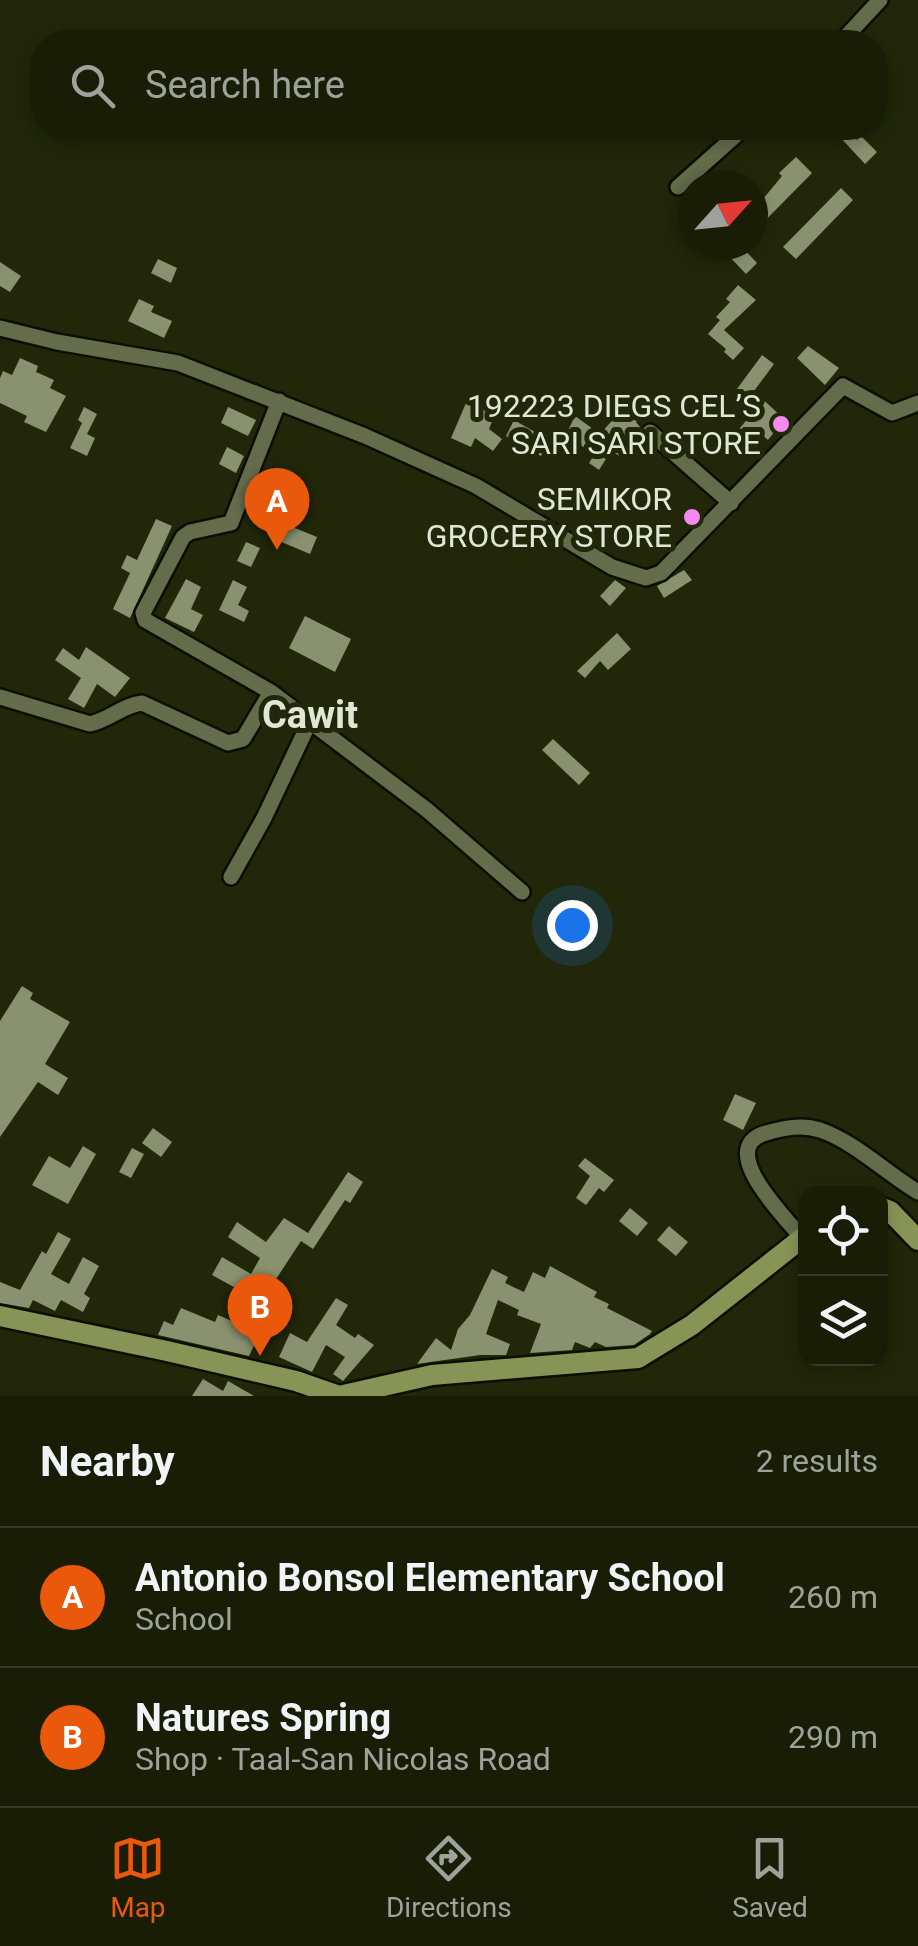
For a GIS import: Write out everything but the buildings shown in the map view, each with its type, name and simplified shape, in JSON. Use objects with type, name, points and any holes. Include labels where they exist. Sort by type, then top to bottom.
[{"type":"main road","points":[[888,1210],[918,1240]]},
{"type":"main road","points":[[0,1316],[185,1355],[339,1396],[432,1375],[638,1358],[692,1325],[798,1241]]},
{"type":"street","points":[[852,30],[880,0]]},
{"type":"street","points":[[698,170],[731,140]]},
{"type":"street","points":[[0,328],[178,363],[279,400],[476,486],[612,566],[646,578],[661,573],[843,386],[892,413],[918,403]]},
{"type":"street","points":[[279,400],[232,522],[183,537],[143,613],[145,620],[271,692],[427,810],[522,892]]},
{"type":"street","points":[[650,432],[730,503]]},
{"type":"street","points":[[0,697],[90,724],[142,702],[228,743],[243,739],[271,692]]},
{"type":"street","points":[[231,877],[310,721]]},
{"type":"street","points":[[798,1229],[766,1194],[746,1159],[749,1144],[759,1136],[791,1126],[817,1129],[842,1140],[918,1192]]},
{"type":"place","name":"192223 DIEGS CEL’S SARI SARI STORE","points":[[781,424]]},
{"type":"place","name":"SEMIKOR GROCERY STORE","points":[[692,517]]},
{"type":"place","name":"Antonio Bonsol Elementary School","points":[[277,550]]},
{"type":"place","name":"Natures Spring","points":[[260,1356]]},
{"type":"district","name":"Cawit","points":[[310,715]]}]
